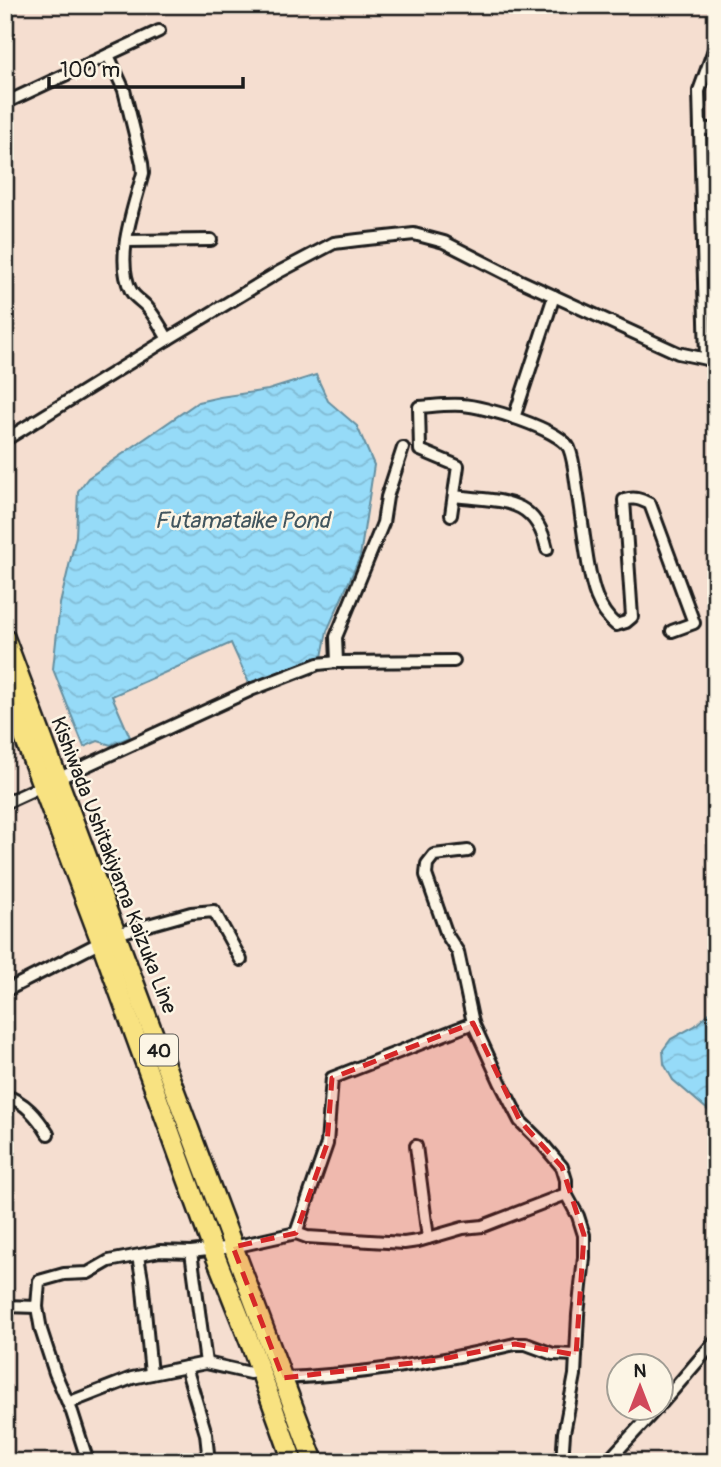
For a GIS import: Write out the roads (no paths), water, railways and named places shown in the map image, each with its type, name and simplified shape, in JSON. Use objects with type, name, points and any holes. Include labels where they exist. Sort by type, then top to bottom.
[{"type":"main road","name":"Kishiwada Ushitakiyama Kaizuka Line","points":[[5,638],[49,783]]},
{"type":"main road","name":"Kishiwada Ushitakiyama Kaizuka Line","points":[[5,687],[49,783],[108,938],[233,1247],[314,1462]]},
{"type":"main road","name":"Kishiwada Ushitakiyama Kaizuka Line","points":[[108,938],[213,1250],[261,1371],[293,1462]]},
{"type":"street","points":[[5,103],[159,31]]},
{"type":"street","points":[[5,440],[279,272],[334,243],[358,240],[414,234],[444,242],[678,353],[711,360],[699,91],[715,49]]},
{"type":"street","points":[[108,55],[124,90],[143,173],[124,247],[127,283],[133,295],[147,307],[168,339]]},
{"type":"street","points":[[701,128],[716,130]]},
{"type":"street","points":[[126,241],[211,240]]},
{"type":"street","points":[[514,418],[554,296]]},
{"type":"street","points":[[451,515],[458,466],[420,450],[419,407],[462,405],[482,408],[560,437],[568,446],[573,465],[589,570],[598,603],[606,617],[616,625],[632,617],[624,500],[633,497],[650,504],[694,623],[672,631]]},
{"type":"street","points":[[337,662],[336,637],[383,523],[387,497],[403,448]]},
{"type":"street","points":[[454,496],[518,505],[539,523],[547,549]]},
{"type":"street","points":[[5,803],[253,689],[317,664],[454,661]]},
{"type":"street","points":[[468,851],[434,855],[427,864],[426,875],[447,935],[458,952],[473,1023],[520,1121],[562,1167],[566,1194],[578,1216],[584,1235],[575,1376],[564,1433],[562,1462]]},
{"type":"street","points":[[5,991],[108,938],[191,912],[214,911],[241,960]]},
{"type":"street","points":[[296,1233],[327,1144],[332,1078],[473,1023]]},
{"type":"street","points":[[5,1096],[22,1104],[39,1119],[48,1134]]},
{"type":"street","points":[[416,1146],[428,1238]]},
{"type":"street","points":[[88,1462],[41,1330],[37,1307],[38,1281],[64,1274],[88,1273],[109,1261],[160,1251],[213,1250],[296,1233],[307,1237],[404,1243],[463,1228],[484,1226],[566,1194]]},
{"type":"street","points":[[191,1252],[206,1363]]},
{"type":"street","points":[[138,1256],[151,1374]]},
{"type":"street","points":[[5,1306],[37,1307]]},
{"type":"street","points":[[676,1387],[716,1340]]},
{"type":"street","points":[[283,1378],[329,1376],[438,1360],[515,1344],[526,1344],[553,1354],[576,1355]]},
{"type":"street","points":[[68,1403],[132,1378],[206,1363],[250,1373],[261,1371]]},
{"type":"street","points":[[187,1367],[206,1434],[209,1462]]},
{"type":"street","points":[[607,1462],[644,1422]]},
{"type":"water","name":"Futamataike Pond","points":[[316,375],[328,401],[357,426],[374,465],[360,557],[327,631],[322,657],[249,683],[231,643],[112,696],[130,737],[111,745],[98,741],[84,747],[53,669],[60,604],[76,536],[78,491],[88,478],[198,402],[268,390]]},
{"type":"water","points":[[716,1007],[716,1117],[673,1080],[664,1064],[663,1050],[671,1039],[695,1026]]}]
